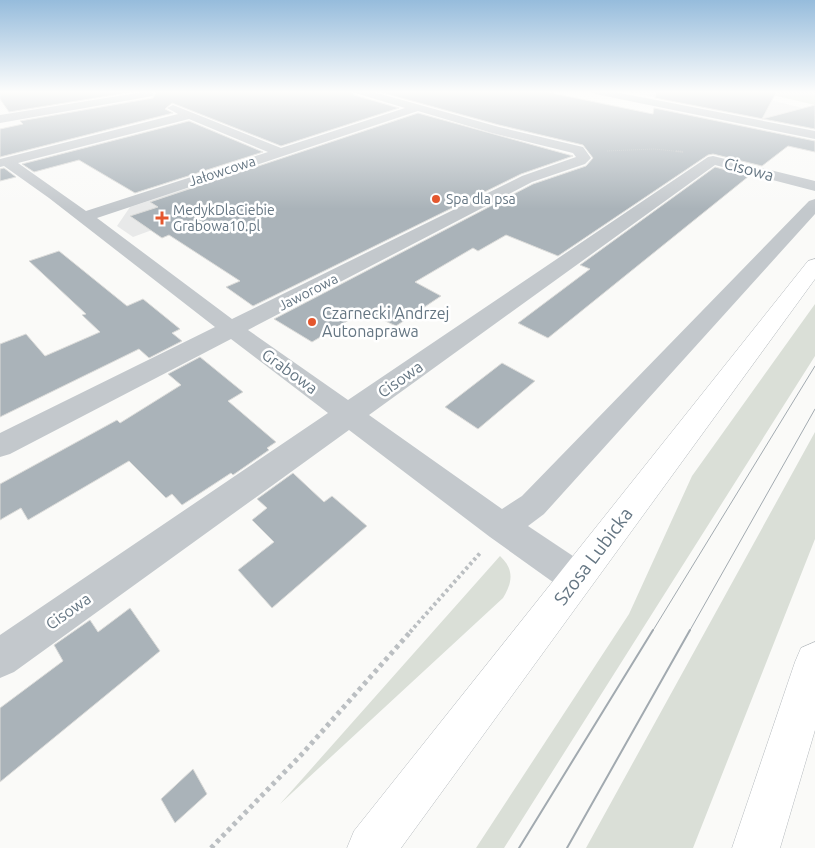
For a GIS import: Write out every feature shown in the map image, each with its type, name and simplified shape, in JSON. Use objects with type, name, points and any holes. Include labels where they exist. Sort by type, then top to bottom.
[{"type":"main road","name":"Szosa Lubicka","points":[[371,848],[815,265]]},
{"type":"main road","points":[[756,848],[815,662]]},
{"type":"street","points":[[4,162],[128,131]]},
{"type":"street","points":[[227,131],[280,152]]},
{"type":"street","name":"Jałowcowa","points":[[84,217],[346,131]]},
{"type":"street","name":"Jaworowa","points":[[0,446],[233,330],[527,179],[584,158],[578,150],[501,131]]},
{"type":"street","points":[[793,131],[815,135]]},
{"type":"street","name":"Cisowa","points":[[0,658],[713,160],[815,186]]},
{"type":"street","name":"Grabowa","points":[[4,162],[84,217],[233,330],[502,527],[576,578]]},
{"type":"street","points":[[502,527],[533,505],[815,204]]},
{"type":"path","points":[[607,151],[667,149],[713,160]]},
{"type":"path","points":[[211,848],[303,753],[502,527]]},
{"type":"shaded area","points":[[191,187],[223,204],[133,237],[117,226],[130,207]]},
{"type":"shaded area","points":[[815,304],[815,356],[504,848],[476,848],[629,614],[692,476]]},
{"type":"shaded area","points":[[815,432],[815,539],[693,848],[586,848]]},
{"type":"shaded area","points":[[500,556],[510,571],[509,587],[503,598],[280,804]]},
{"type":"building","points":[[0,131],[104,131],[0,157]]},
{"type":"building","points":[[152,131],[212,131],[263,152],[135,193],[79,160],[34,172],[22,164]]},
{"type":"building","points":[[242,131],[329,131],[281,146]]},
{"type":"building","points":[[365,131],[481,131],[573,156],[521,174],[253,306],[226,287],[240,281],[169,235],[162,238],[130,216],[158,207],[150,202]]},
{"type":"building","points":[[522,131],[764,131],[815,141],[815,152],[788,146],[762,166],[713,154],[708,155],[558,256],[506,235],[478,251],[473,248],[415,282],[441,296],[396,326],[364,311],[312,342],[274,319],[533,184],[586,166],[593,158],[583,145]]},
{"type":"building","points":[[715,167],[749,176],[548,338],[518,323],[590,269],[580,265]]},
{"type":"building","points":[[4,168],[16,177],[0,181],[0,169]]},
{"type":"building","points":[[59,251],[127,306],[143,299],[180,329],[172,333],[182,341],[149,358],[139,349],[0,417],[0,344],[26,334],[45,356],[100,332],[82,315],[86,314],[29,261]]},
{"type":"building","points":[[200,357],[243,392],[228,401],[276,442],[267,448],[269,450],[233,475],[231,473],[182,505],[172,494],[166,498],[129,461],[28,520],[21,508],[0,520],[0,484],[117,420],[120,423],[181,385],[168,374]]},
{"type":"building","points":[[502,363],[535,381],[478,429],[445,407]]},
{"type":"building","points":[[293,473],[324,502],[332,496],[367,526],[272,608],[238,570],[274,542],[252,520],[267,508],[257,499]]},
{"type":"building","points":[[130,608],[160,651],[0,782],[0,708],[63,661],[54,645],[90,620],[98,632]]},
{"type":"building","points":[[193,769],[207,794],[175,823],[161,799]]},
{"type":"tram line","points":[[652,632],[815,366]]},
{"type":"tram line","points":[[689,632],[815,409]]},
{"type":"tram line","points":[[519,848],[653,630]]},
{"type":"tram line","points":[[567,848],[690,630]]},
{"type":"place","name":"Spa dla psa","points":[[436,199]]},
{"type":"place","name":"MedykDlaCiebie Grabowa10.pl","points":[[162,218]]},
{"type":"place","name":"Czarnecki Andrzej Autonaprawa","points":[[312,322]]}]
